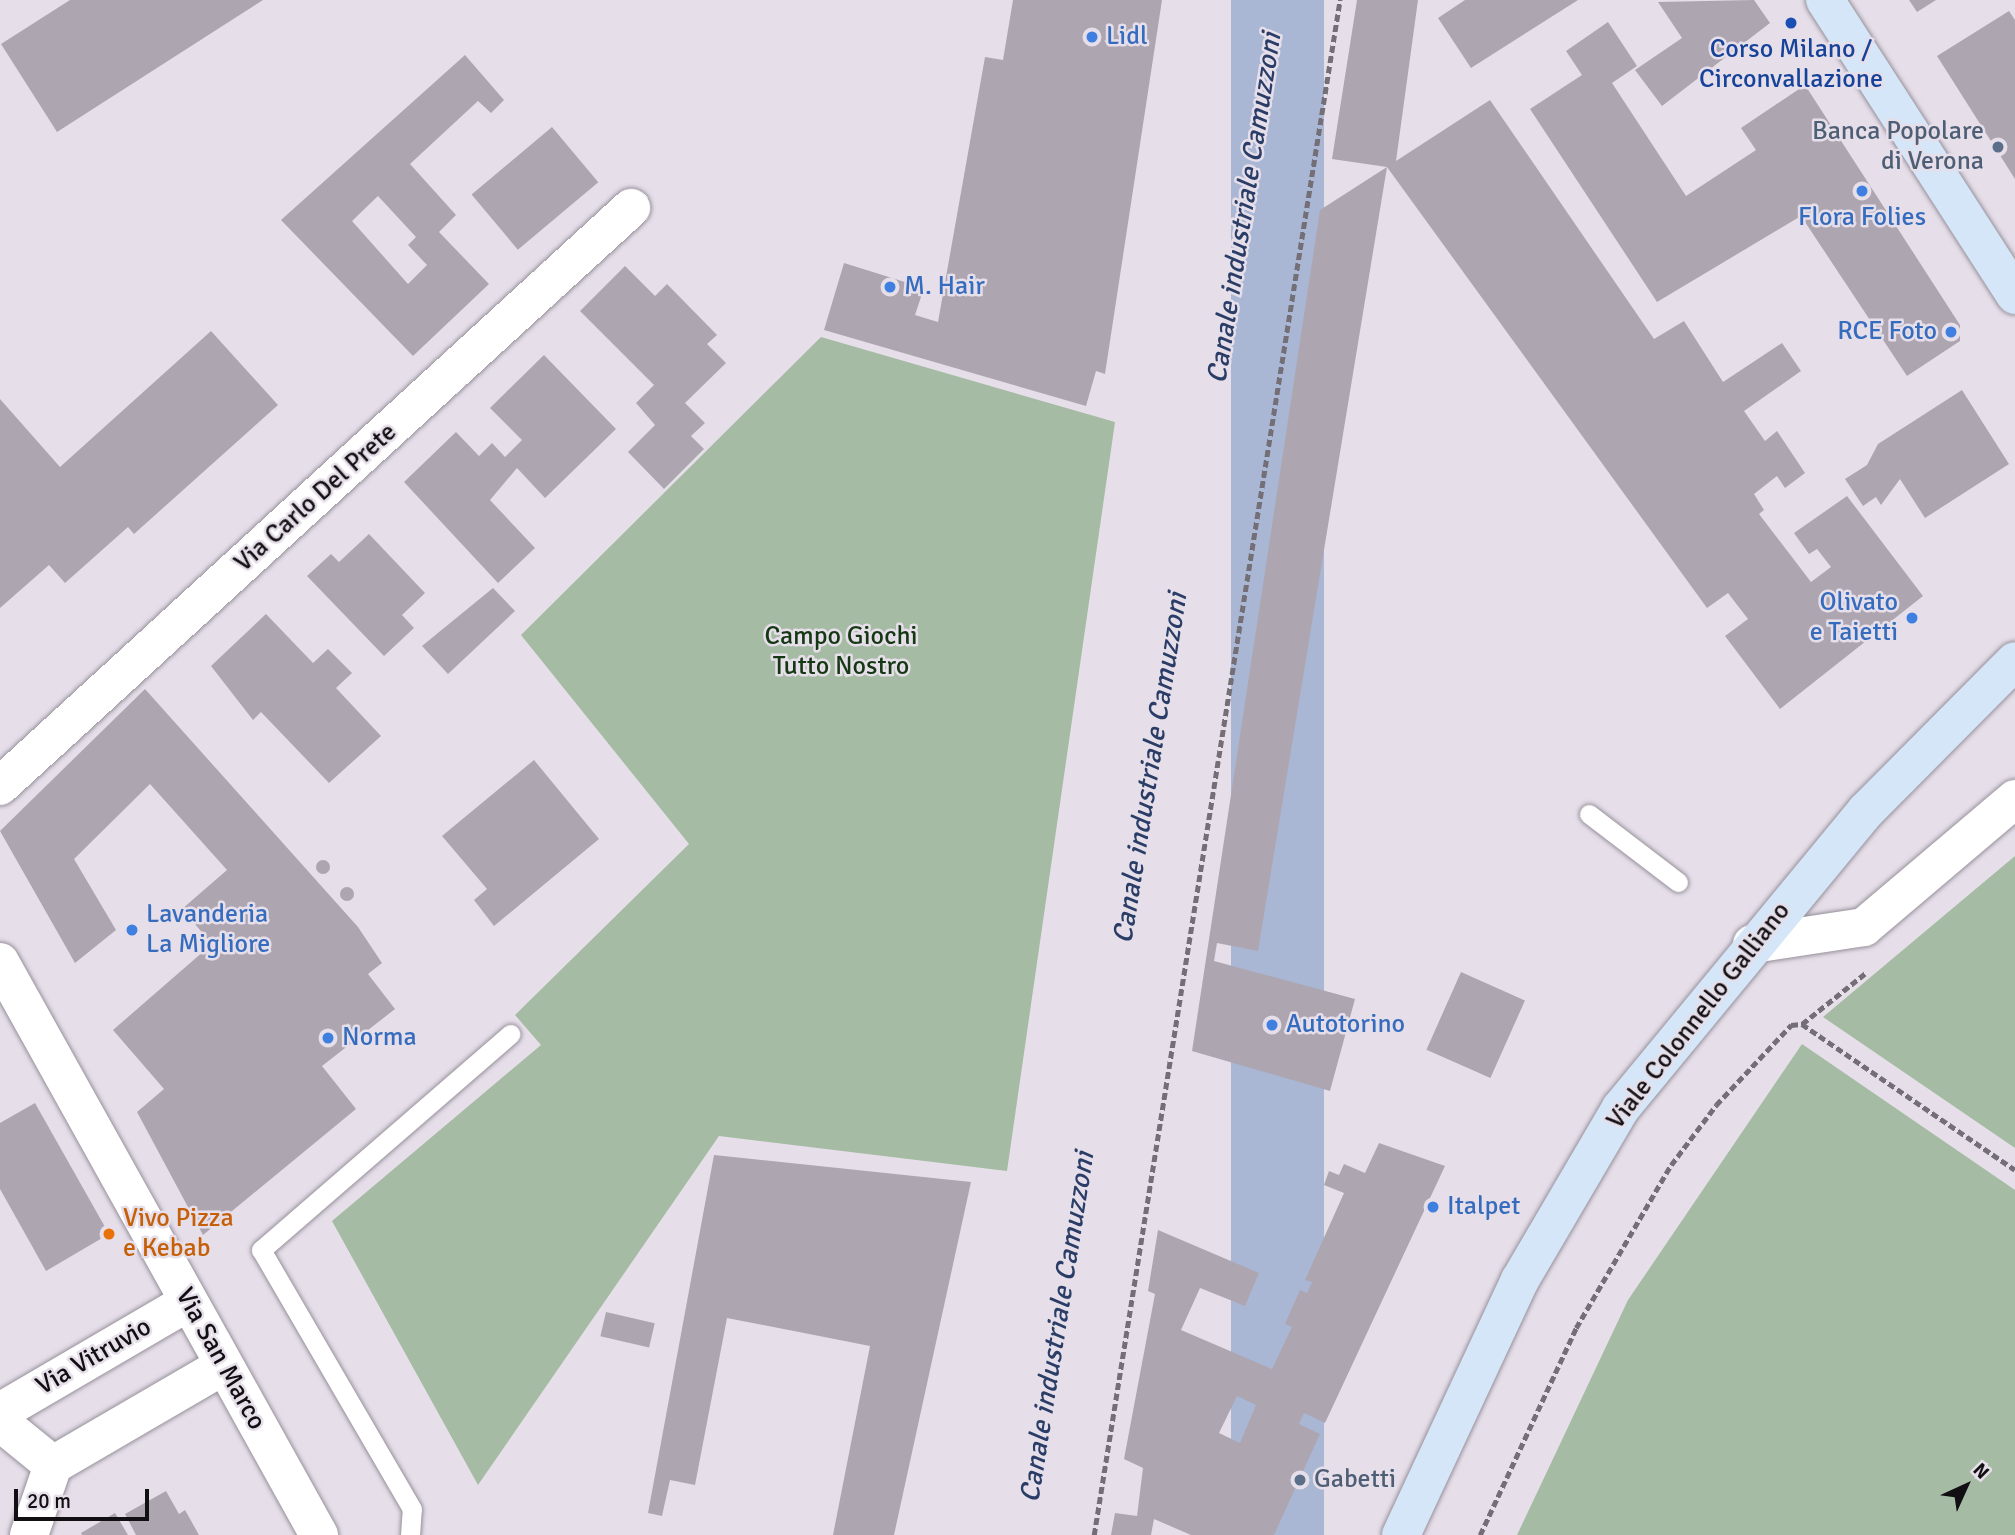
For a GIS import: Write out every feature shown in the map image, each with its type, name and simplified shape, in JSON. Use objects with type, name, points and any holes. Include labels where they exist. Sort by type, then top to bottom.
[{"type":"main road","points":[[1825,0],[2015,295]]},
{"type":"main road","name":"Viale Colonnello Galliano","points":[[1401,1535],[1520,1280],[1621,1108],[1752,944],[1866,811],[2015,662]]},
{"type":"street","name":"Via Carlo Del Prete","points":[[0,786],[631,208]]},
{"type":"street","points":[[1752,944],[1864,927],[2015,799]]},
{"type":"street","name":"Via San Marco","points":[[0,962],[319,1535]]},
{"type":"street","name":"Via Vitruvio","points":[[0,1412],[188,1302]]},
{"type":"street","points":[[29,1535],[53,1465],[223,1366]]},
{"type":"street","points":[[0,1422],[53,1465]]},
{"type":"lane","points":[[1589,814],[1678,882]]},
{"type":"lane","points":[[410,1535],[412,1509],[261,1250],[510,1034]]},
{"type":"path","points":[[1094,1535],[1340,0]]},
{"type":"path","points":[[1480,1535],[1576,1328],[1671,1165],[1716,1105],[1791,1025],[1802,1024],[2015,1170]]},
{"type":"green space","name":"Campo Giochi Tutto Nostro","points":[[821,337],[1115,422],[1007,1171],[719,1136],[478,1485],[332,1221],[541,1045],[515,1015],[689,844],[521,635]]},
{"type":"green space","points":[[2015,856],[2015,1148],[1823,1017]]},
{"type":"green space","points":[[1802,1044],[2015,1190],[2015,1535],[1517,1535],[1628,1300]]},
{"type":"water","name":"Canale industriale Camuzzoni","points":[[1231,0],[1324,0],[1324,1535],[1231,1535]]},
{"type":"building","points":[[70,0],[263,0],[57,132],[1,44]]},
{"type":"building","points":[[1013,0],[1162,0],[1105,374],[1096,371],[1086,406],[824,330],[844,263],[924,288],[915,315],[938,322],[985,57],[1003,60]]},
{"type":"building","points":[[1357,0],[1418,0],[1396,161],[1490,100],[1654,339],[1684,321],[1723,382],[1782,343],[1801,371],[1744,411],[1765,441],[1777,431],[1805,473],[1785,488],[1777,476],[1754,494],[1764,510],[1759,514],[1811,582],[1831,567],[1817,549],[1809,554],[1794,533],[1847,496],[1923,596],[1780,709],[1725,636],[1748,619],[1728,593],[1707,608],[1387,167],[1332,159]]},
{"type":"building","points":[[1465,0],[1578,0],[1471,68],[1438,18]]},
{"type":"building","points":[[1754,0],[1770,23],[1662,106],[1635,70],[1682,38],[1658,2]]},
{"type":"building","points":[[1909,0],[1936,0],[1917,12]]},
{"type":"building","points":[[2009,11],[2015,20],[2015,179],[1937,56]]},
{"type":"building","points":[[1608,22],[1637,66],[1612,83],[1686,196],[1756,150],[1741,128],[1805,85],[1960,325],[1960,341],[1907,376],[1801,216],[1657,302],[1530,109],[1582,75],[1566,51]]},
{"type":"building","points":[[465,55],[504,100],[491,113],[478,101],[410,164],[456,215],[439,232],[489,284],[413,356],[281,220]],"holes":[[[378,196],[416,237],[408,245],[427,265],[408,284],[352,221]]]},
{"type":"building","points":[[552,127],[598,182],[518,250],[472,194]]},
{"type":"building","points":[[1387,167],[1258,951],[1217,943],[1214,961],[1355,999],[1330,1091],[1192,1051],[1320,210]]},
{"type":"building","points":[[625,266],[655,296],[667,284],[717,335],[707,344],[726,363],[685,403],[705,423],[691,436],[704,449],[664,489],[628,452],[655,425],[636,403],[654,385],[580,311]]},
{"type":"building","points":[[211,331],[278,405],[134,534],[128,527],[65,583],[49,565],[0,608],[0,399],[60,467]]},
{"type":"building","points":[[544,355],[616,429],[545,498],[517,468],[490,500],[535,548],[498,583],[404,482],[456,432],[479,456],[492,443],[505,457],[522,440],[490,408]]},
{"type":"building","points":[[1962,390],[2009,464],[1925,518],[1900,479],[1881,505],[1876,497],[1863,506],[1845,479],[1867,465],[1878,444]]},
{"type":"building","points":[[369,534],[425,593],[402,615],[414,628],[384,656],[307,576],[331,554],[339,562]]},
{"type":"building","points":[[493,588],[515,611],[448,674],[422,646]]},
{"type":"building","points":[[266,614],[313,663],[328,649],[352,673],[336,688],[381,736],[329,783],[261,712],[253,720],[211,666]]},
{"type":"building","points":[[145,689],[358,927],[382,963],[368,974],[395,1009],[322,1066],[356,1109],[203,1235],[137,1112],[164,1089],[113,1030],[212,944],[182,909],[227,870],[150,784],[74,859],[116,930],[75,963],[0,831]]},
{"type":"building","points":[[534,760],[599,839],[494,926],[474,900],[487,889],[442,836]]},
{"type":"building","points":[[323,860],[328,862],[328,872],[323,874],[318,872],[316,867],[318,862]]},
{"type":"building","points":[[344,887],[350,887],[354,894],[350,901],[344,901],[340,897],[340,891]]},
{"type":"building","points":[[1461,972],[1525,1000],[1490,1078],[1426,1050]]},
{"type":"building","points":[[35,1103],[109,1234],[46,1271],[0,1189],[0,1123]]},
{"type":"building","points":[[1379,1143],[1445,1166],[1325,1423],[1304,1413],[1299,1424],[1320,1434],[1274,1535],[1191,1535],[1154,1519],[1151,1535],[1111,1535],[1115,1513],[1137,1516],[1143,1468],[1124,1459],[1155,1294],[1148,1291],[1158,1230],[1259,1273],[1245,1306],[1200,1288],[1181,1330],[1272,1369],[1292,1327],[1285,1324],[1300,1290],[1307,1293],[1312,1282],[1305,1280],[1344,1193],[1324,1185],[1329,1171],[1339,1175],[1344,1164],[1365,1173]],"holes":[[[1237,1396],[1256,1405],[1240,1443],[1219,1433]]]},
{"type":"building","points":[[714,1155],[971,1182],[894,1535],[833,1535],[870,1346],[727,1318],[695,1485],[670,1480],[662,1516],[648,1513]]},
{"type":"building","points":[[606,1312],[655,1323],[649,1348],[600,1336]]},
{"type":"building","points":[[166,1491],[179,1514],[185,1510],[199,1535],[136,1535],[125,1514]]},
{"type":"building","points":[[115,1513],[128,1535],[82,1535],[81,1533]]},
{"type":"place","name":"Corso Milano / Circonvallazione","points":[[1791,23]]},
{"type":"place","name":"Lidl","points":[[1092,37]]},
{"type":"place","name":"Banca Popolare di Verona","points":[[1998,147]]},
{"type":"place","name":"Flora Folies","points":[[1862,191]]},
{"type":"place","name":"M. Hair","points":[[890,287]]},
{"type":"place","name":"RCE Foto","points":[[1951,332]]},
{"type":"place","name":"Olivato e Taietti","points":[[1912,618]]},
{"type":"place","name":"Lavanderia La Migliore","points":[[132,930]]},
{"type":"place","name":"Autotorino","points":[[1272,1025]]},
{"type":"place","name":"Norma","points":[[328,1038]]},
{"type":"place","name":"Italpet","points":[[1433,1207]]},
{"type":"place","name":"Vivo Pizza e Kebab","points":[[109,1234]]},
{"type":"place","name":"Gabetti","points":[[1300,1480]]}]
